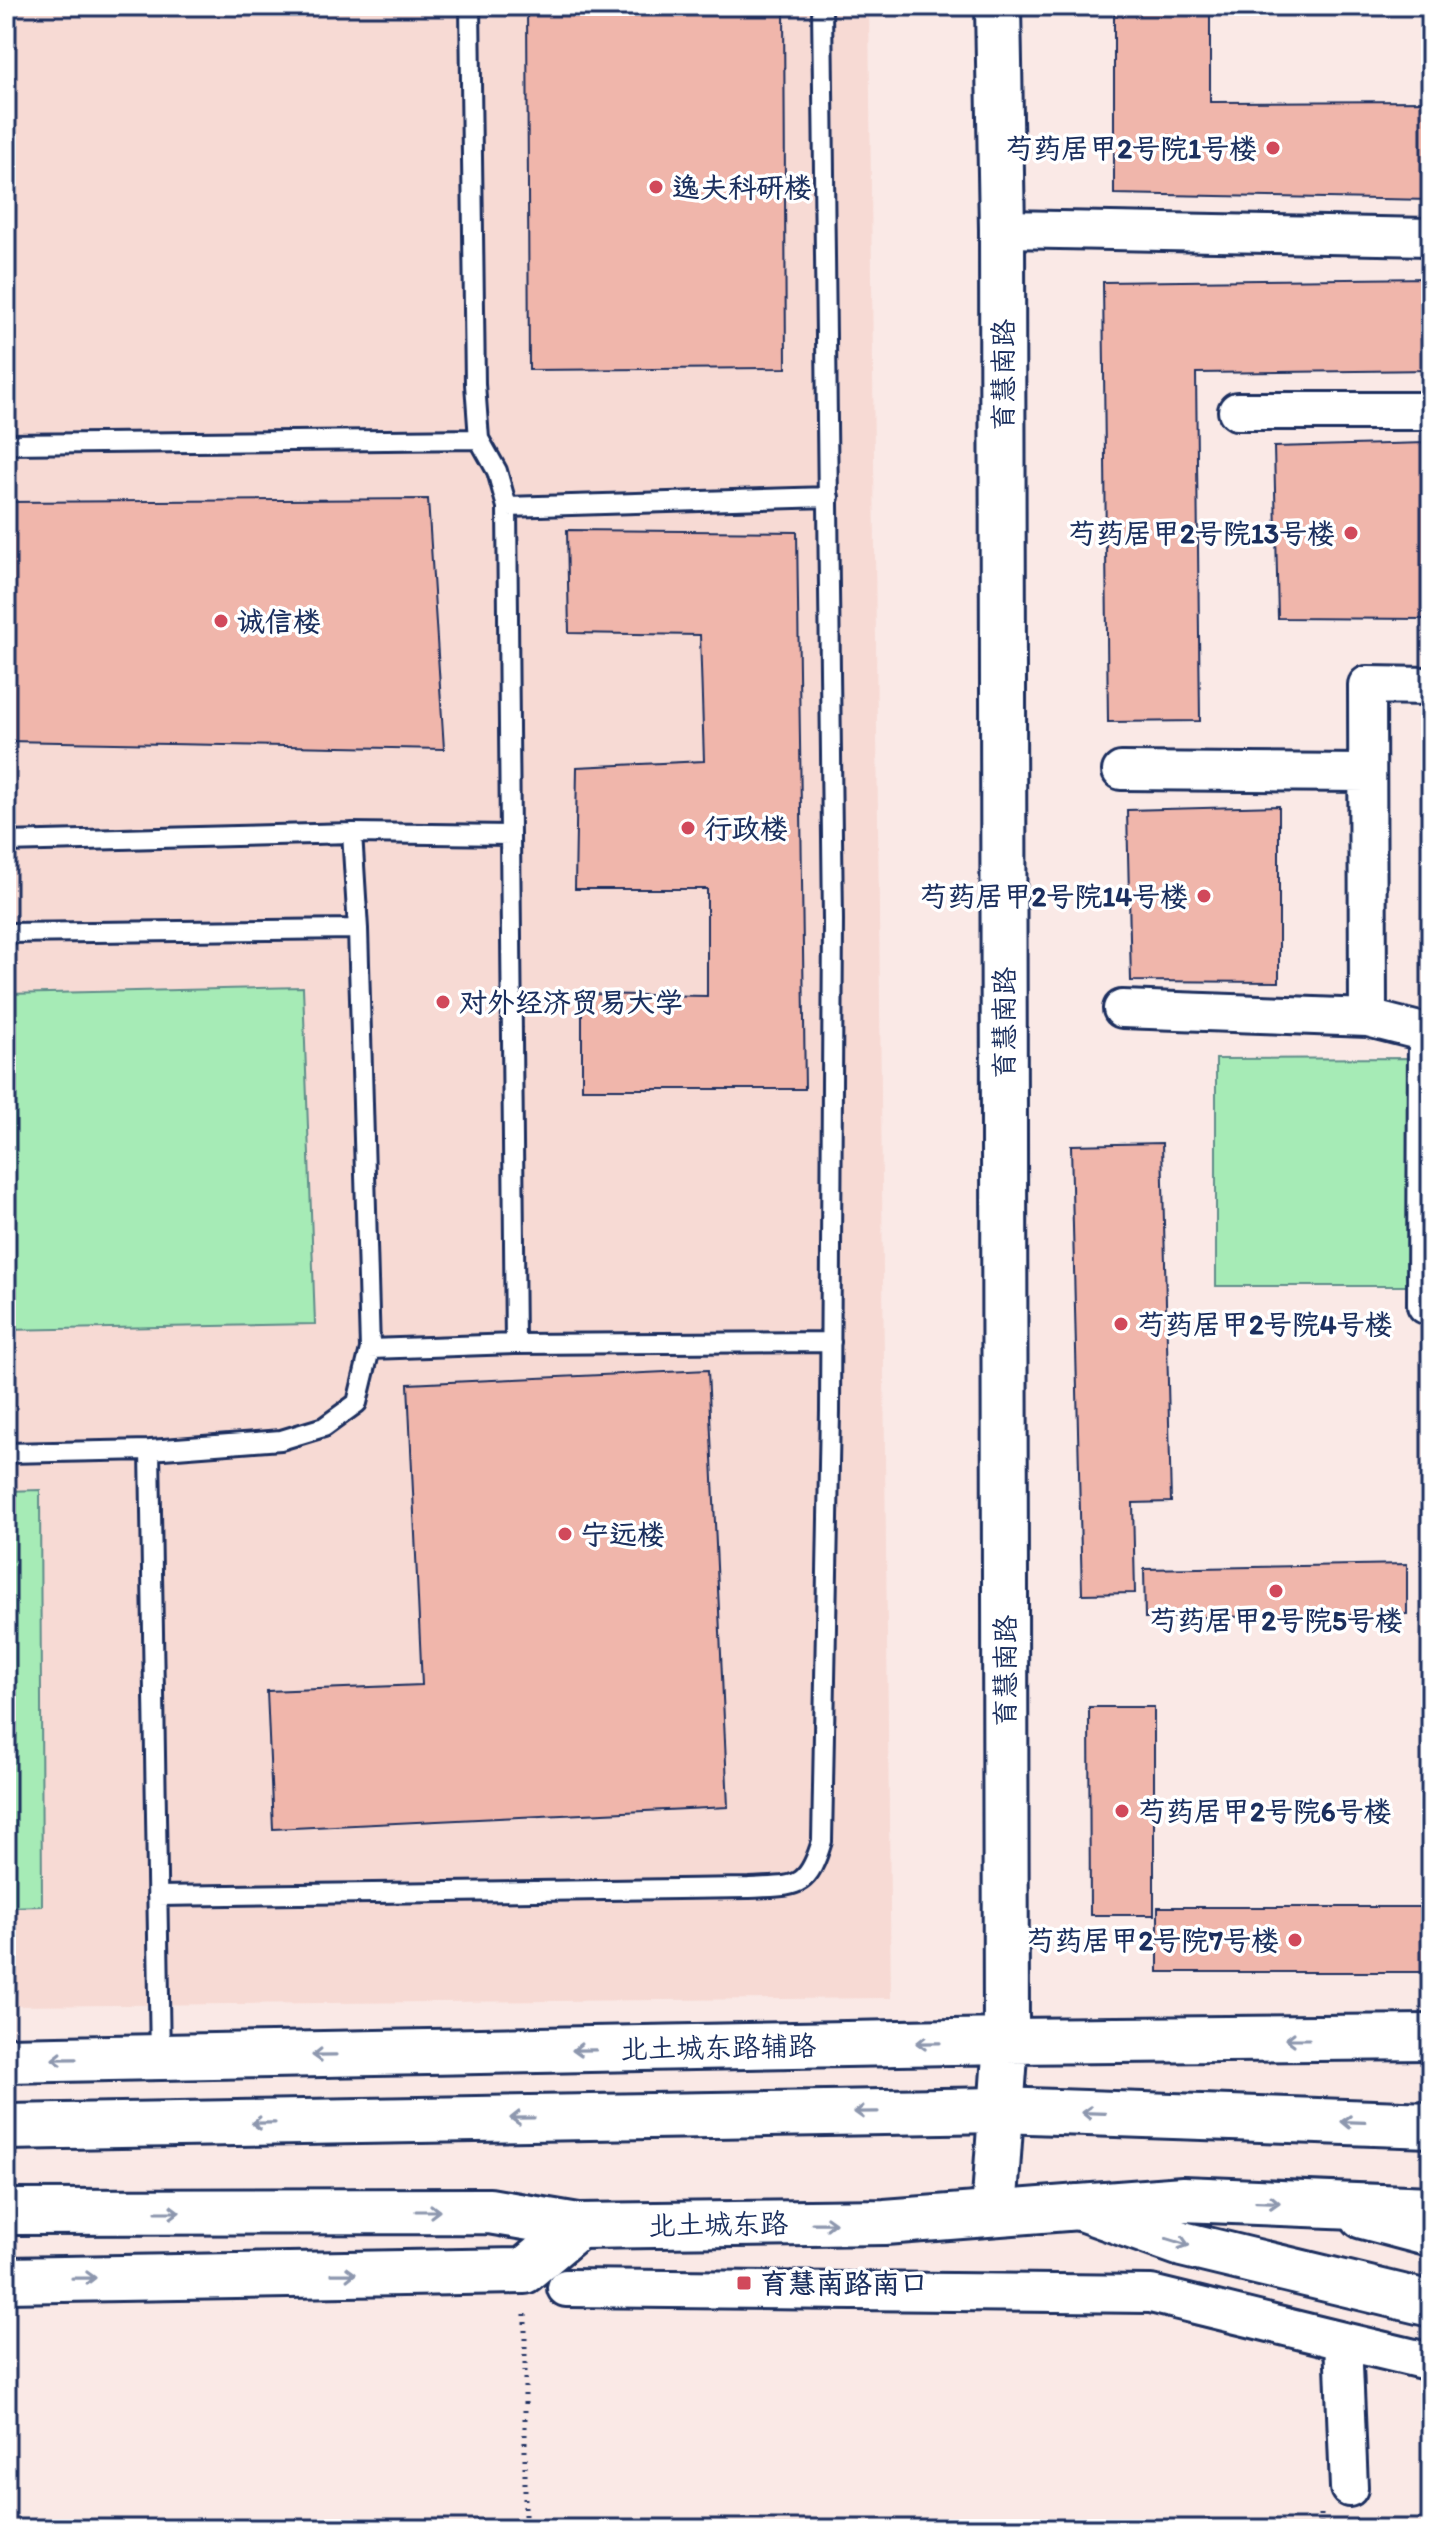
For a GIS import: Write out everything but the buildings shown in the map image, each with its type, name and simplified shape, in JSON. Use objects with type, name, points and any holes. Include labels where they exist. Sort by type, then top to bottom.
[{"type":"street","name":"育慧南路","points":[[994,2213],[1006,2041],[1002,229],[998,6]]},
{"type":"street","points":[[1002,229],[1431,237]]},
{"type":"street","points":[[1237,411],[1431,411]]},
{"type":"street","points":[[1368,1018],[1367,685],[1431,686]]},
{"type":"street","points":[[1121,771],[1367,773]]},
{"type":"street","points":[[1122,1009],[1368,1018],[1429,1033],[1429,1291]]},
{"type":"street","name":"北土城东路辅路","points":[[6,2060],[1006,2041],[1431,2037]]},
{"type":"street","points":[[6,2127],[1000,2110],[1430,2125]]},
{"type":"street","name":"北土城东路","points":[[6,2212],[489,2211],[578,2226],[885,2222],[1183,2199],[1431,2209]]},
{"type":"street","points":[[1318,2204],[1431,2234]]},
{"type":"street","points":[[1078,2207],[1182,2244],[1431,2304]]},
{"type":"street","points":[[6,2280],[524,2271],[578,2226]]},
{"type":"street","points":[[566,2288],[1151,2294],[1431,2362]]},
{"type":"street","points":[[1343,2341],[1349,2488]]},
{"type":"lane","points":[[470,6],[475,384],[479,439],[497,471],[507,507],[515,1344]]},
{"type":"lane","points":[[157,1896],[749,1888],[795,1885],[814,1869],[822,1841],[831,1342],[833,920],[822,6]]},
{"type":"lane","points":[[6,444],[479,439]]},
{"type":"lane","points":[[507,507],[829,497]]},
{"type":"lane","points":[[6,842],[352,833],[510,835]]},
{"type":"lane","points":[[6,1453],[150,1450],[281,1440],[324,1427],[357,1403],[370,1349],[358,929],[352,833]]},
{"type":"lane","points":[[6,933],[358,929]]},
{"type":"lane","points":[[370,1349],[515,1344],[831,1342]]},
{"type":"lane","points":[[150,1450],[160,2058]]},
{"type":"path","points":[[524,2271],[525,2529]]},
{"type":"shaded area","name":"对外经济贸易大学","points":[[6,6],[869,6],[891,1998],[6,2006]]},
{"type":"green space","points":[[303,987],[315,1324],[6,1330],[6,994]]},
{"type":"green space","points":[[1418,1058],[1419,1286],[1216,1286],[1216,1059]]},
{"type":"green space","points":[[40,1490],[42,1906],[6,1907],[6,1491]]},
{"type":"place","name":"芍药居甲2号院1号楼","points":[[1273,148]]},
{"type":"place","name":"逸夫科研楼","points":[[656,187]]},
{"type":"place","name":"芍药居甲2号院13号楼","points":[[1351,533]]},
{"type":"place","name":"诚信楼","points":[[221,621]]},
{"type":"place","name":"行政楼","points":[[688,828]]},
{"type":"place","name":"芍药居甲2号院14号楼","points":[[1204,896]]},
{"type":"place","name":"对外经济贸易大学","points":[[443,1002]]},
{"type":"place","name":"芍药居甲2号院4号楼","points":[[1121,1324]]},
{"type":"place","name":"宁远楼","points":[[565,1534]]},
{"type":"place","name":"芍药居甲2号院5号楼","points":[[1276,1591]]},
{"type":"place","name":"芍药居甲2号院6号楼","points":[[1122,1811]]},
{"type":"place","name":"芍药居甲2号院7号楼","points":[[1295,1940]]},
{"type":"place","name":"育慧南路南口","points":[[744,2283]]}]
